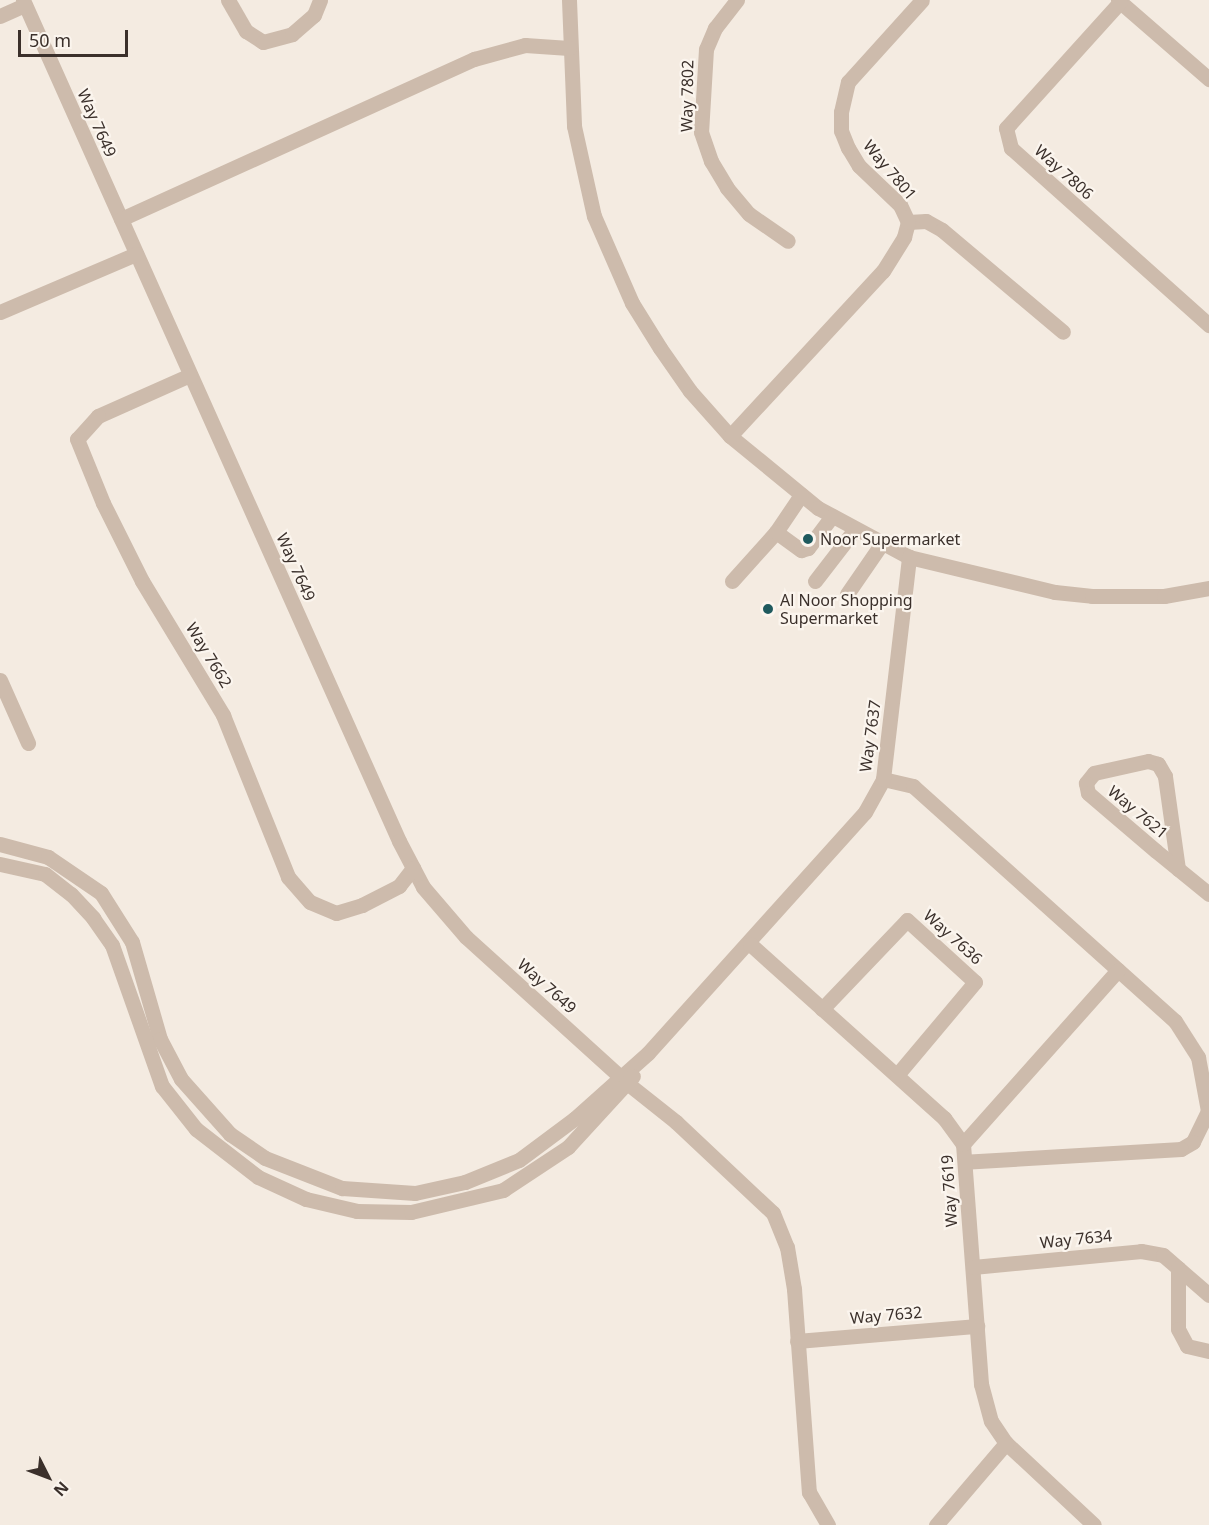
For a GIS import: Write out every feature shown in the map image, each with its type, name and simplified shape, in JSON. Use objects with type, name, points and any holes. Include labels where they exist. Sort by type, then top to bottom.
[{"type":"street","points":[[228,0],[246,31],[262,42],[292,34],[314,15],[320,0]]},
{"type":"street","points":[[569,0],[569,48],[574,126],[582,174],[612,262],[660,348],[690,391],[730,436],[801,495],[832,516],[909,557],[1056,592],[1092,596],[1164,596],[1209,588]]},
{"type":"street","name":"Way 7802","points":[[737,0],[715,28],[706,49],[702,132],[711,161],[727,188],[749,214],[788,241]]},
{"type":"street","name":"Way 7801","points":[[730,436],[883,271],[904,237],[908,222],[900,205],[859,166],[840,131],[841,112],[848,82],[922,0]]},
{"type":"street","points":[[1119,1],[1209,79]]},
{"type":"street","name":"Way 7806","points":[[1119,1],[1006,128],[1011,148],[1209,325]]},
{"type":"street","points":[[0,16],[24,3]]},
{"type":"street","name":"Way 7649","points":[[24,3],[413,868],[449,921],[623,1079],[692,1136],[773,1213],[787,1247],[798,1341],[809,1492],[828,1525]]},
{"type":"street","points":[[121,219],[474,59],[525,45],[569,48]]},
{"type":"street","points":[[908,222],[926,221],[942,230],[1063,332]]},
{"type":"street","points":[[0,312],[136,254]]},
{"type":"street","name":"Way 7662","points":[[190,375],[98,416],[78,439],[103,504],[142,580],[223,715],[288,877],[310,902],[336,913],[362,904],[399,886],[413,868]]},
{"type":"street","points":[[732,581],[776,532],[801,495]]},
{"type":"street","points":[[776,532],[801,550],[808,548],[832,516]]},
{"type":"street","points":[[815,581],[855,529]]},
{"type":"street","points":[[847,594],[882,543]]},
{"type":"street","name":"Way 7637","points":[[750,944],[865,812],[883,779],[909,557]]},
{"type":"street","points":[[0,680],[28,743]]},
{"type":"street","name":"Way 7621","points":[[1178,869],[1165,776],[1158,764],[1148,761],[1094,773],[1086,783],[1088,793],[1178,869],[1209,894]]},
{"type":"street","points":[[883,779],[914,786],[1175,1021],[1198,1057],[1208,1111],[1193,1142],[1181,1149],[965,1162]]},
{"type":"street","points":[[0,844],[48,857],[101,893],[132,942],[160,1038],[181,1078],[230,1134],[265,1158],[297,1173],[342,1188],[371,1191],[415,1192],[465,1182],[519,1160],[623,1079]]},
{"type":"street","points":[[0,864],[45,874],[71,894],[93,918],[112,945],[162,1086],[196,1129],[258,1178],[306,1199],[357,1211],[411,1212],[503,1190],[568,1147],[623,1079],[750,944]]},
{"type":"street","name":"Way 7636","points":[[822,1009],[907,920],[975,982],[897,1076]]},
{"type":"street","name":"Way 7619","points":[[750,944],[944,1118],[963,1144],[981,1384],[991,1421],[1006,1443],[1095,1525]]},
{"type":"street","points":[[963,1144],[1118,970]]},
{"type":"street","name":"Way 7634","points":[[973,1267],[1141,1251],[1163,1255],[1209,1295]]},
{"type":"street","points":[[1178,1268],[1178,1329],[1188,1346],[1209,1352]]},
{"type":"street","name":"Way 7632","points":[[798,1341],[977,1326]]},
{"type":"street","points":[[936,1525],[1006,1443]]},
{"type":"place","name":"Noor Supermarket","points":[[808,539]]},
{"type":"place","name":"Al Noor Shopping Supermarket","points":[[768,609]]}]
